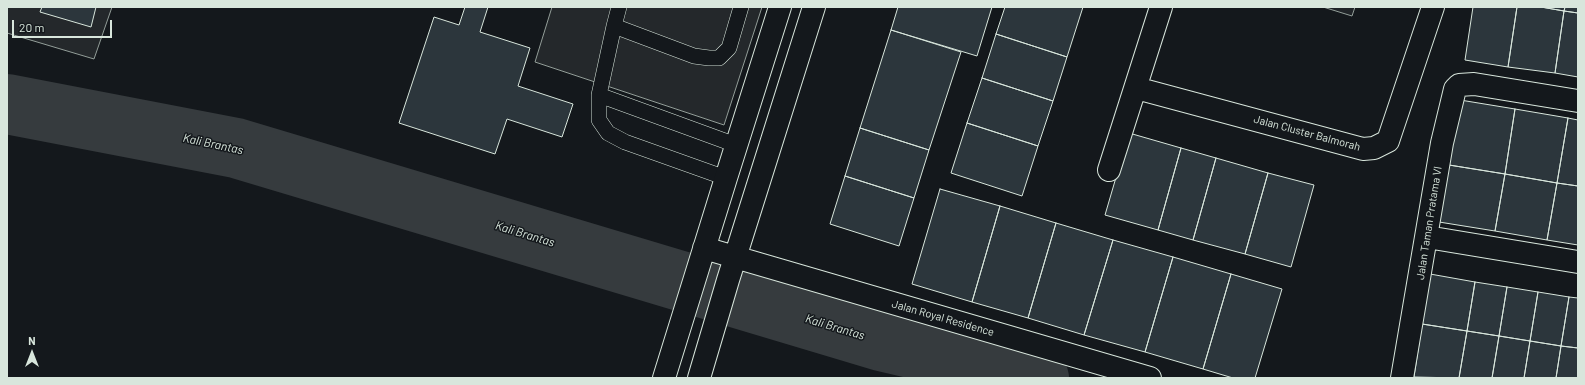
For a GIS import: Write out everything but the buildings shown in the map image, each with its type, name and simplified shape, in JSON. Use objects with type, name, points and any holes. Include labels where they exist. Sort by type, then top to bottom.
[{"type":"street","points":[[664,378],[780,7]]},
{"type":"street","points":[[700,378],[728,280],[814,7]]},
{"type":"street","points":[[1109,170],[1161,7]]},
{"type":"street","name":"Jalan Cluster Balmorah","points":[[1136,88],[1363,149],[1374,148],[1388,141],[1433,7]]},
{"type":"street","name":"Jalan Taman Pratama VI","points":[[1402,378],[1442,143],[1456,89],[1459,85],[1474,84],[1578,101]]},
{"type":"street","points":[[1427,237],[1578,262]]},
{"type":"street","name":"Jalan Royal Residence","points":[[702,256],[736,258],[1150,378]]},
{"type":"lane","points":[[619,7],[599,95],[599,120],[608,133],[625,142],[726,178]]},
{"type":"lane","points":[[614,26],[694,56],[719,58],[730,48],[740,7]]},
{"type":"lane","points":[[599,95],[736,145]]},
{"type":"shaded area","points":[[7,7],[112,7],[94,59],[7,33]]},
{"type":"shaded area","points":[[552,7],[762,7],[724,125],[535,62]]},
{"type":"shaded area","points":[[1323,7],[1355,7],[1352,16]]},
{"type":"waterway","name":"Kali Brantas","points":[[7,104],[236,148],[881,341],[1039,378]]}]
